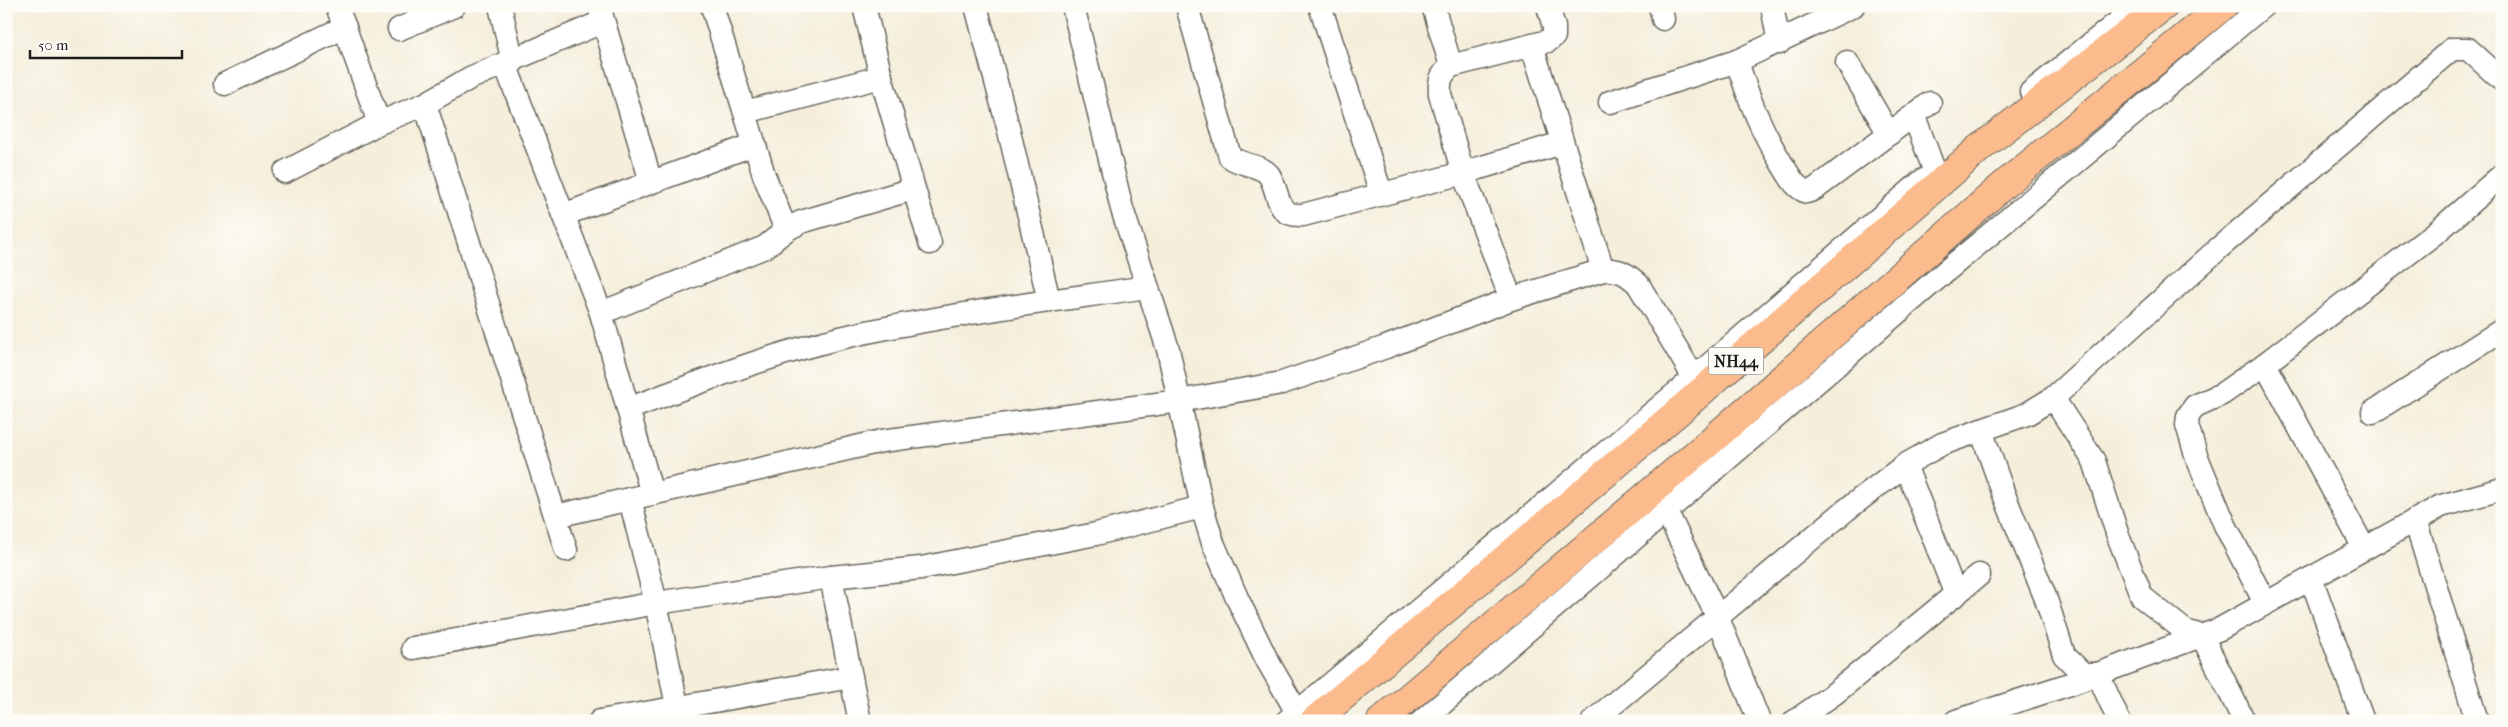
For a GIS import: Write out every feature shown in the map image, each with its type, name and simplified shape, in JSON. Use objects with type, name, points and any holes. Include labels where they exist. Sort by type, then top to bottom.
[{"type":"highway","name":"NH44","points":[[1300,719],[1698,385],[1937,177],[1980,148],[2164,6]]},
{"type":"highway","name":"NH44","points":[[1381,721],[2006,183],[2223,6]]},
{"type":"street","points":[[500,6],[509,63],[563,215],[601,313],[652,494]]},
{"type":"street","points":[[712,6],[755,144],[777,210],[786,230]]},
{"type":"street","points":[[864,6],[881,76],[930,243]]},
{"type":"street","points":[[976,6],[1009,132],[1049,302]]},
{"type":"street","points":[[1073,6],[1122,209],[1168,348],[1202,507],[1213,543],[1267,660],[1300,719]]},
{"type":"street","points":[[1188,6],[1226,149],[1230,157],[1238,164],[1261,169],[1268,173],[1284,212],[1291,216],[1303,215],[1463,173],[1562,142]]},
{"type":"street","points":[[1320,6],[1381,193]]},
{"type":"street","points":[[1433,6],[1451,66]]},
{"type":"street","points":[[1511,299],[1463,173],[1440,94],[1439,82],[1442,73],[1451,66],[1548,41],[1554,36],[1554,27],[1548,6]]},
{"type":"street","points":[[1772,6],[1779,43]]},
{"type":"street","points":[[1610,102],[1737,61],[1779,43],[1853,6]]},
{"type":"street","points":[[1737,61],[1757,119],[1797,188],[1807,192],[1815,189],[1922,109],[1937,177],[2138,6]]},
{"type":"street","points":[[1422,721],[1946,271],[2263,6]]},
{"type":"street","points":[[399,30],[444,8]]},
{"type":"street","points":[[285,172],[379,123],[426,104],[470,78],[509,63],[601,14],[652,182]]},
{"type":"street","points":[[225,84],[341,16],[379,123]]},
{"type":"street","points":[[1532,46],[1603,270]]},
{"type":"street","points":[[1593,721],[1846,510],[1905,465],[1942,444],[2027,414],[2053,398],[2219,248],[2452,49],[2468,49],[2502,80]]},
{"type":"street","points":[[1847,62],[1889,134]]},
{"type":"street","points":[[745,112],[881,76]]},
{"type":"street","points":[[426,104],[566,550]]},
{"type":"street","points":[[563,215],[755,144]]},
{"type":"street","points":[[2265,603],[2225,525],[2196,455],[2187,425],[2188,416],[2195,406],[2222,394],[2265,364],[2439,230],[2502,175]]},
{"type":"street","points":[[601,313],[765,247],[786,230],[802,222],[913,189]]},
{"type":"street","points":[[556,516],[882,441],[1179,401],[1282,383],[1386,347],[1511,299],[1603,270],[1616,269],[1627,274],[1638,284],[1698,385]]},
{"type":"street","points":[[628,410],[724,373],[787,352],[861,333],[1147,287]]},
{"type":"street","points":[[2372,412],[2502,330]]},
{"type":"street","points":[[2265,364],[2364,548]]},
{"type":"street","points":[[2053,398],[2094,461],[2118,536],[2142,597],[2185,631],[2202,636],[2244,721]]},
{"type":"street","points":[[1981,430],[2003,492],[2046,598],[2064,655],[2082,674],[2098,674]]},
{"type":"street","points":[[1905,465],[1956,595]]},
{"type":"street","points":[[2480,495],[2502,478]]},
{"type":"street","points":[[1654,487],[1718,618],[1759,721]]},
{"type":"street","points":[[1956,721],[1995,715],[2098,674],[2220,629],[2441,506],[2502,489]]},
{"type":"street","points":[[630,499],[656,603],[677,706]]},
{"type":"street","points":[[413,648],[656,603],[831,577],[921,568],[1096,534],[1202,507]]},
{"type":"street","points":[[2415,520],[2476,721]]},
{"type":"street","points":[[1795,721],[1835,693],[1979,575]]},
{"type":"street","points":[[831,577],[859,717]]},
{"type":"street","points":[[2311,578],[2363,721]]},
{"type":"street","points":[[2098,674],[2119,721]]},
{"type":"street","points":[[600,721],[851,677]]}]
